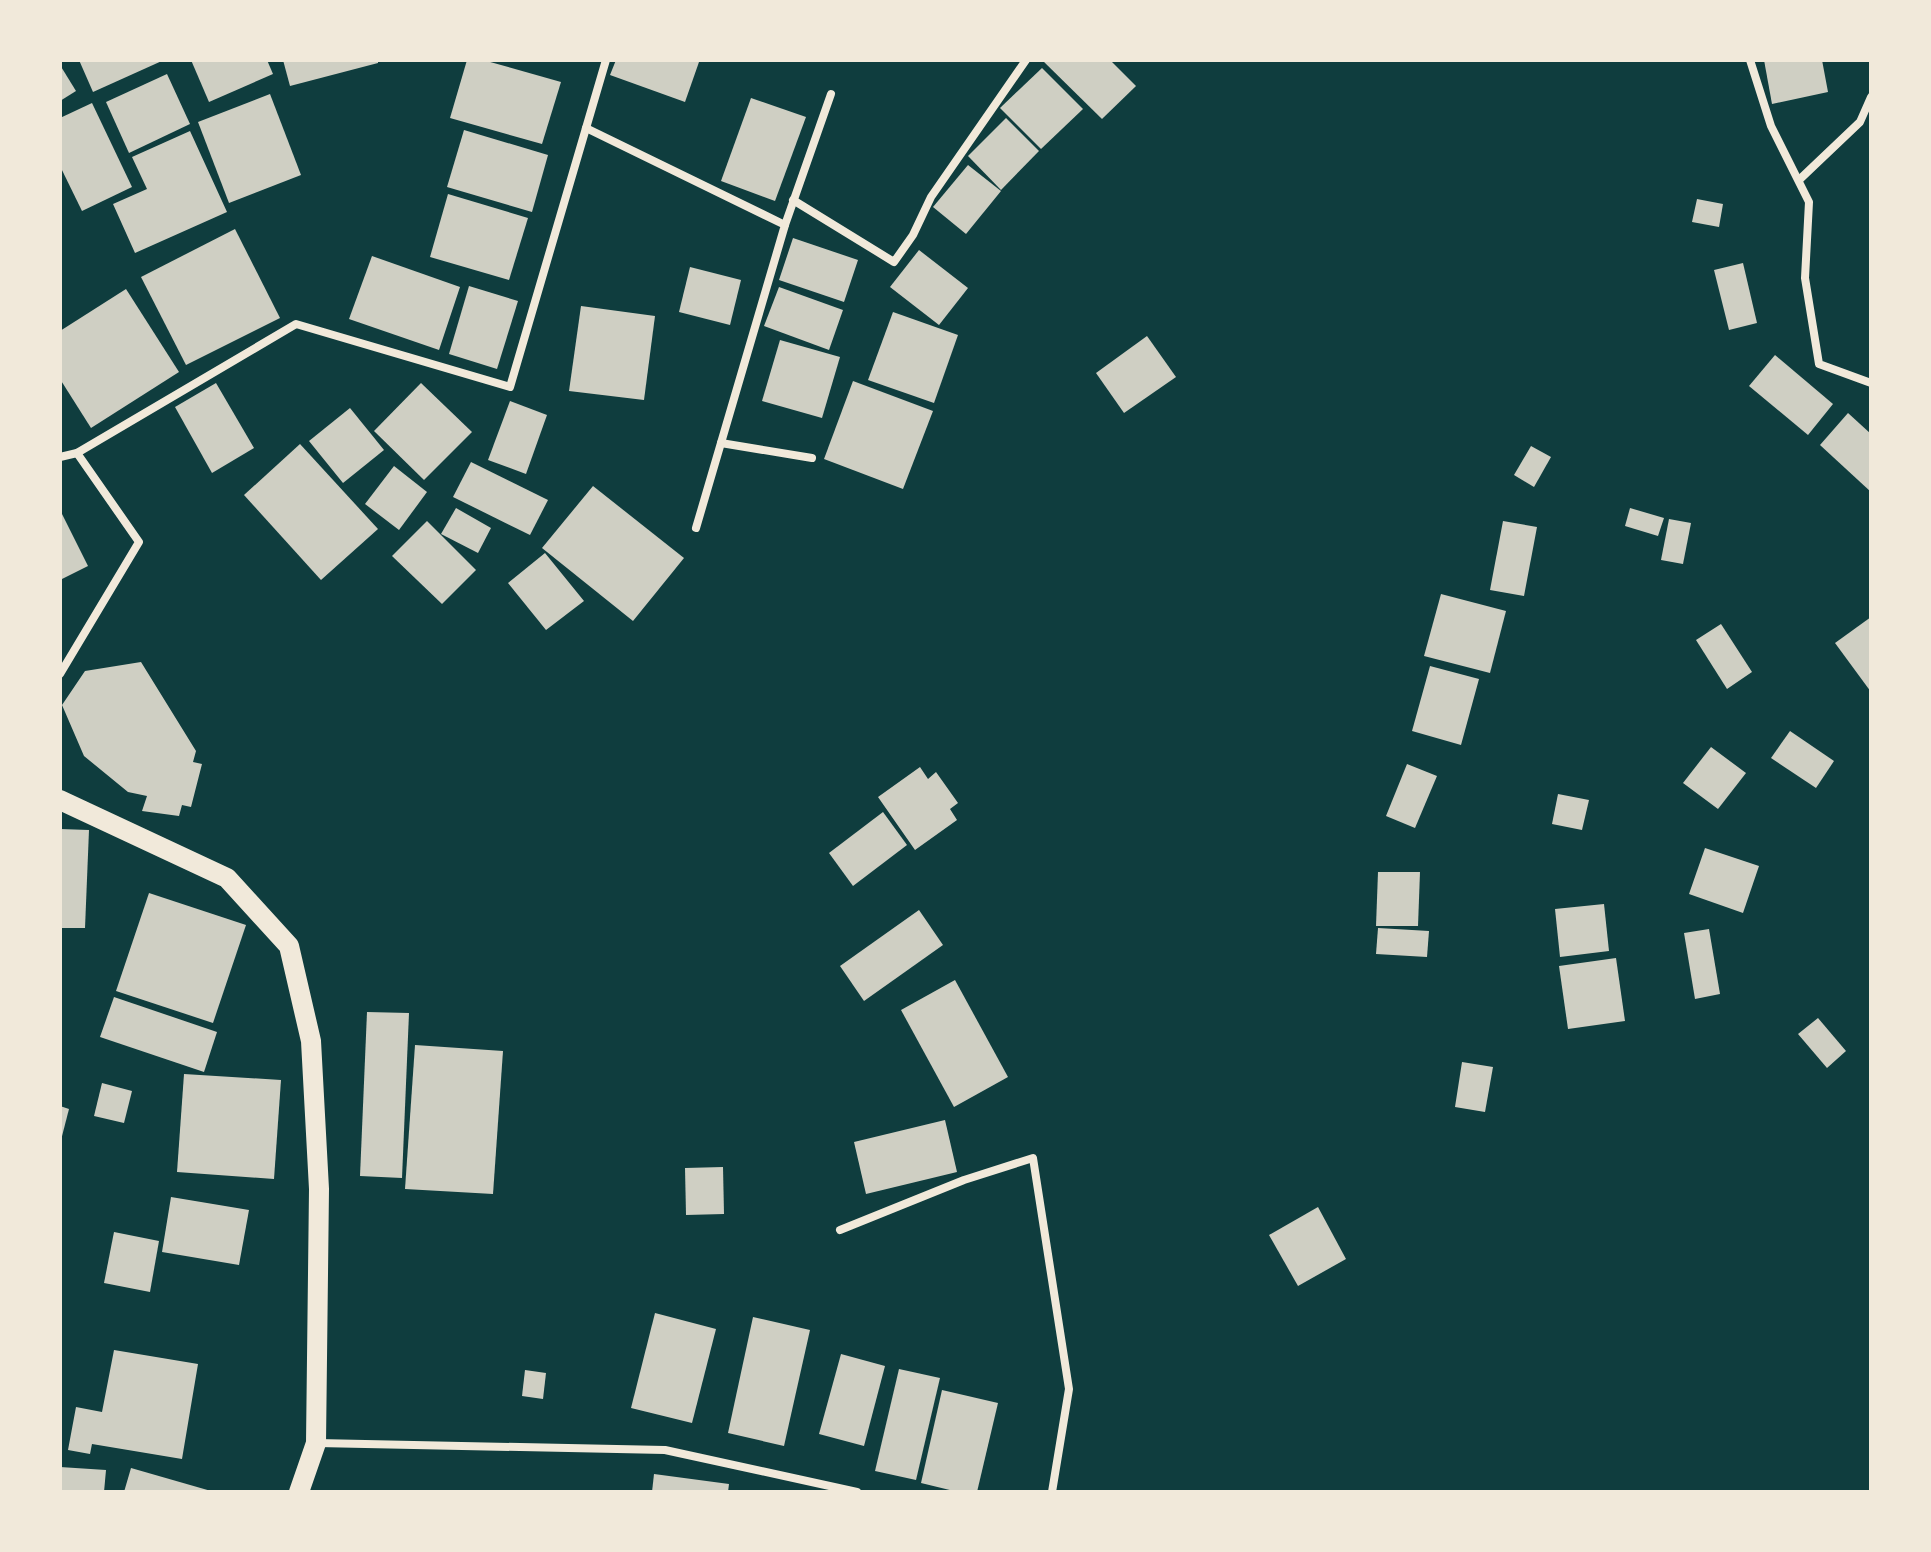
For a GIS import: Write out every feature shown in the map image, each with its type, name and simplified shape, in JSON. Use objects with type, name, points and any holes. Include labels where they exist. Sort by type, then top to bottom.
[{"type":"main road","points":[[60,800],[227,878],[289,946],[311,1041],[319,1189],[316,1443],[299,1492]]},
{"type":"street","points":[[60,457],[77,453],[296,324],[510,387],[606,60]]},
{"type":"street","points":[[793,200],[894,262],[913,235],[931,197],[1026,60]]},
{"type":"street","points":[[1750,60],[1771,126],[1809,202],[1805,278],[1819,364],[1871,383]]},
{"type":"street","points":[[696,528],[785,225],[831,94]]},
{"type":"street","points":[[1799,180],[1860,122],[1871,97]]},
{"type":"street","points":[[586,128],[785,225]]},
{"type":"street","points":[[721,443],[812,458]]},
{"type":"street","points":[[60,674],[139,542],[77,453]]},
{"type":"street","points":[[840,1230],[964,1180],[1033,1158],[1069,1389],[1052,1492]]},
{"type":"street","points":[[316,1443],[665,1450],[857,1492]]},
{"type":"building","points":[[79,60],[164,60],[93,92]]},
{"type":"building","points":[[191,60],[267,60],[273,74],[209,102]]},
{"type":"building","points":[[283,60],[378,60],[378,63],[290,86]]},
{"type":"building","points":[[467,60],[483,60],[561,82],[542,144],[450,118]]},
{"type":"building","points":[[616,60],[699,62],[685,102],[610,75]]},
{"type":"building","points":[[1042,60],[1110,60],[1136,86],[1102,119]]},
{"type":"building","points":[[1764,60],[1822,60],[1828,92],[1772,104]]},
{"type":"building","points":[[60,65],[76,91],[60,101]]},
{"type":"building","points":[[1042,68],[1083,109],[1041,149],[1000,108]]},
{"type":"building","points":[[167,74],[190,124],[129,153],[106,102]]},
{"type":"building","points":[[270,94],[301,175],[229,203],[198,122]]},
{"type":"building","points":[[751,98],[806,117],[775,201],[721,181]]},
{"type":"building","points":[[92,103],[132,187],[82,211],[60,166],[60,118]]},
{"type":"building","points":[[1006,118],[1039,151],[1001,190],[968,156]]},
{"type":"building","points":[[464,130],[548,155],[532,212],[447,187]]},
{"type":"building","points":[[190,131],[227,212],[135,253],[113,204],[147,189],[132,157]]},
{"type":"building","points":[[968,165],[1001,191],[966,234],[933,207]]},
{"type":"building","points":[[448,194],[528,218],[509,280],[430,257]]},
{"type":"building","points":[[1697,199],[1723,204],[1719,227],[1692,222]]},
{"type":"building","points":[[235,229],[280,318],[186,365],[141,277]]},
{"type":"building","points":[[793,238],[858,260],[844,302],[779,280]]},
{"type":"building","points":[[919,250],[968,288],[939,325],[890,287]]},
{"type":"building","points":[[372,256],[460,287],[439,350],[349,319]]},
{"type":"building","points":[[1743,263],[1757,323],[1729,330],[1714,270]]},
{"type":"building","points":[[690,267],[741,280],[730,325],[679,312]]},
{"type":"building","points":[[469,286],[518,301],[497,369],[449,354]]},
{"type":"building","points":[[779,287],[843,310],[829,350],[764,326]]},
{"type":"building","points":[[126,289],[179,372],[91,428],[60,379],[60,331]]},
{"type":"building","points":[[581,306],[655,316],[644,400],[569,391]]},
{"type":"building","points":[[893,312],[958,335],[934,403],[868,380]]},
{"type":"building","points":[[1147,336],[1176,377],[1124,413],[1096,373]]},
{"type":"building","points":[[780,340],[840,357],[822,418],[762,401]]},
{"type":"building","points":[[1775,355],[1833,404],[1808,435],[1749,386]]},
{"type":"building","points":[[853,381],[933,411],[903,489],[824,459]]},
{"type":"building","points":[[216,383],[254,448],[212,473],[175,407]]},
{"type":"building","points":[[421,383],[472,432],[424,480],[374,431]]},
{"type":"building","points":[[510,401],[547,415],[526,474],[488,460]]},
{"type":"building","points":[[350,408],[384,450],[343,483],[309,441]]},
{"type":"building","points":[[1848,413],[1871,434],[1871,492],[1820,445]]},
{"type":"building","points":[[300,444],[378,529],[321,580],[244,495]]},
{"type":"building","points":[[1531,446],[1551,457],[1534,487],[1514,475]]},
{"type":"building","points":[[471,462],[548,500],[530,535],[453,497]]},
{"type":"building","points":[[394,466],[427,492],[399,530],[365,504]]},
{"type":"building","points":[[593,486],[684,558],[633,621],[542,548]]},
{"type":"building","points":[[456,508],[491,528],[478,553],[441,534]]},
{"type":"building","points":[[1630,508],[1664,518],[1658,536],[1625,526]]},
{"type":"building","points":[[60,510],[88,566],[60,580]]},
{"type":"building","points":[[1669,519],[1691,523],[1683,564],[1661,560]]},
{"type":"building","points":[[427,521],[476,570],[442,604],[392,556]]},
{"type":"building","points":[[1503,521],[1537,527],[1524,596],[1490,590]]},
{"type":"building","points":[[545,553],[584,601],[546,630],[508,583]]},
{"type":"building","points":[[1441,594],[1506,611],[1490,673],[1424,656]]},
{"type":"building","points":[[1871,617],[1871,692],[1835,643]]},
{"type":"building","points":[[1721,624],[1752,672],[1727,689],[1696,640]]},
{"type":"building","points":[[141,662],[196,751],[193,762],[202,764],[191,807],[182,805],[179,816],[142,811],[147,796],[128,792],[84,756],[62,705],[85,671]]},
{"type":"building","points":[[1430,666],[1479,679],[1461,745],[1412,731]]},
{"type":"building","points":[[1790,731],[1834,761],[1816,788],[1771,758]]},
{"type":"building","points":[[1711,747],[1746,773],[1718,809],[1683,783]]},
{"type":"building","points":[[1407,764],[1437,776],[1415,828],[1386,816]]},
{"type":"building","points":[[920,767],[928,779],[936,772],[958,803],[950,809],[957,820],[915,850],[878,797]]},
{"type":"building","points":[[1558,794],[1589,800],[1582,830],[1552,824]]},
{"type":"building","points":[[883,812],[907,845],[853,886],[829,853]]},
{"type":"building","points":[[60,829],[89,830],[85,928],[60,928]]},
{"type":"building","points":[[1705,848],[1759,866],[1743,913],[1689,894]]},
{"type":"building","points":[[1378,872],[1420,872],[1418,926],[1376,926]]},
{"type":"building","points":[[149,893],[246,925],[213,1023],[116,991]]},
{"type":"building","points":[[1604,904],[1609,951],[1560,957],[1555,909]]},
{"type":"building","points":[[919,910],[943,945],[864,1001],[840,966]]},
{"type":"building","points":[[1378,928],[1429,931],[1427,957],[1376,954]]},
{"type":"building","points":[[1709,929],[1720,994],[1695,999],[1684,933]]},
{"type":"building","points":[[1616,958],[1625,1021],[1568,1029],[1559,966]]},
{"type":"building","points":[[955,980],[1008,1077],[954,1107],[901,1010]]},
{"type":"building","points":[[114,997],[217,1032],[204,1072],[100,1037]]},
{"type":"building","points":[[367,1012],[409,1013],[402,1178],[360,1176]]},
{"type":"building","points":[[1818,1018],[1846,1051],[1827,1068],[1798,1034]]},
{"type":"building","points":[[415,1045],[503,1051],[493,1194],[405,1189]]},
{"type":"building","points":[[1462,1062],[1493,1067],[1485,1112],[1455,1107]]},
{"type":"building","points":[[184,1074],[281,1080],[274,1179],[177,1172]]},
{"type":"building","points":[[102,1083],[132,1091],[124,1123],[94,1116]]},
{"type":"building","points":[[60,1106],[69,1109],[61,1140],[60,1140]]},
{"type":"building","points":[[945,1120],[957,1172],[866,1194],[854,1142]]},
{"type":"building","points":[[723,1167],[724,1214],[686,1215],[685,1168]]},
{"type":"building","points":[[171,1197],[249,1210],[239,1265],[162,1252]]},
{"type":"building","points":[[1318,1207],[1346,1259],[1298,1286],[1269,1235]]},
{"type":"building","points":[[114,1232],[159,1241],[150,1292],[104,1283]]},
{"type":"building","points":[[655,1313],[716,1329],[692,1423],[631,1408]]},
{"type":"building","points":[[753,1317],[810,1330],[784,1446],[728,1433]]},
{"type":"building","points":[[114,1350],[198,1364],[182,1459],[92,1444],[90,1454],[68,1450],[76,1407],[102,1412]]},
{"type":"building","points":[[841,1354],[885,1366],[864,1446],[819,1434]]},
{"type":"building","points":[[899,1369],[940,1378],[916,1480],[875,1471]]},
{"type":"building","points":[[525,1370],[546,1373],[543,1399],[522,1396]]},
{"type":"building","points":[[942,1390],[998,1403],[977,1492],[958,1492],[921,1483]]},
{"type":"building","points":[[60,1467],[106,1470],[104,1492],[60,1492]]},
{"type":"building","points":[[131,1468],[211,1491],[211,1492],[124,1492]]},
{"type":"building","points":[[654,1474],[729,1484],[728,1492],[652,1492]]}]
